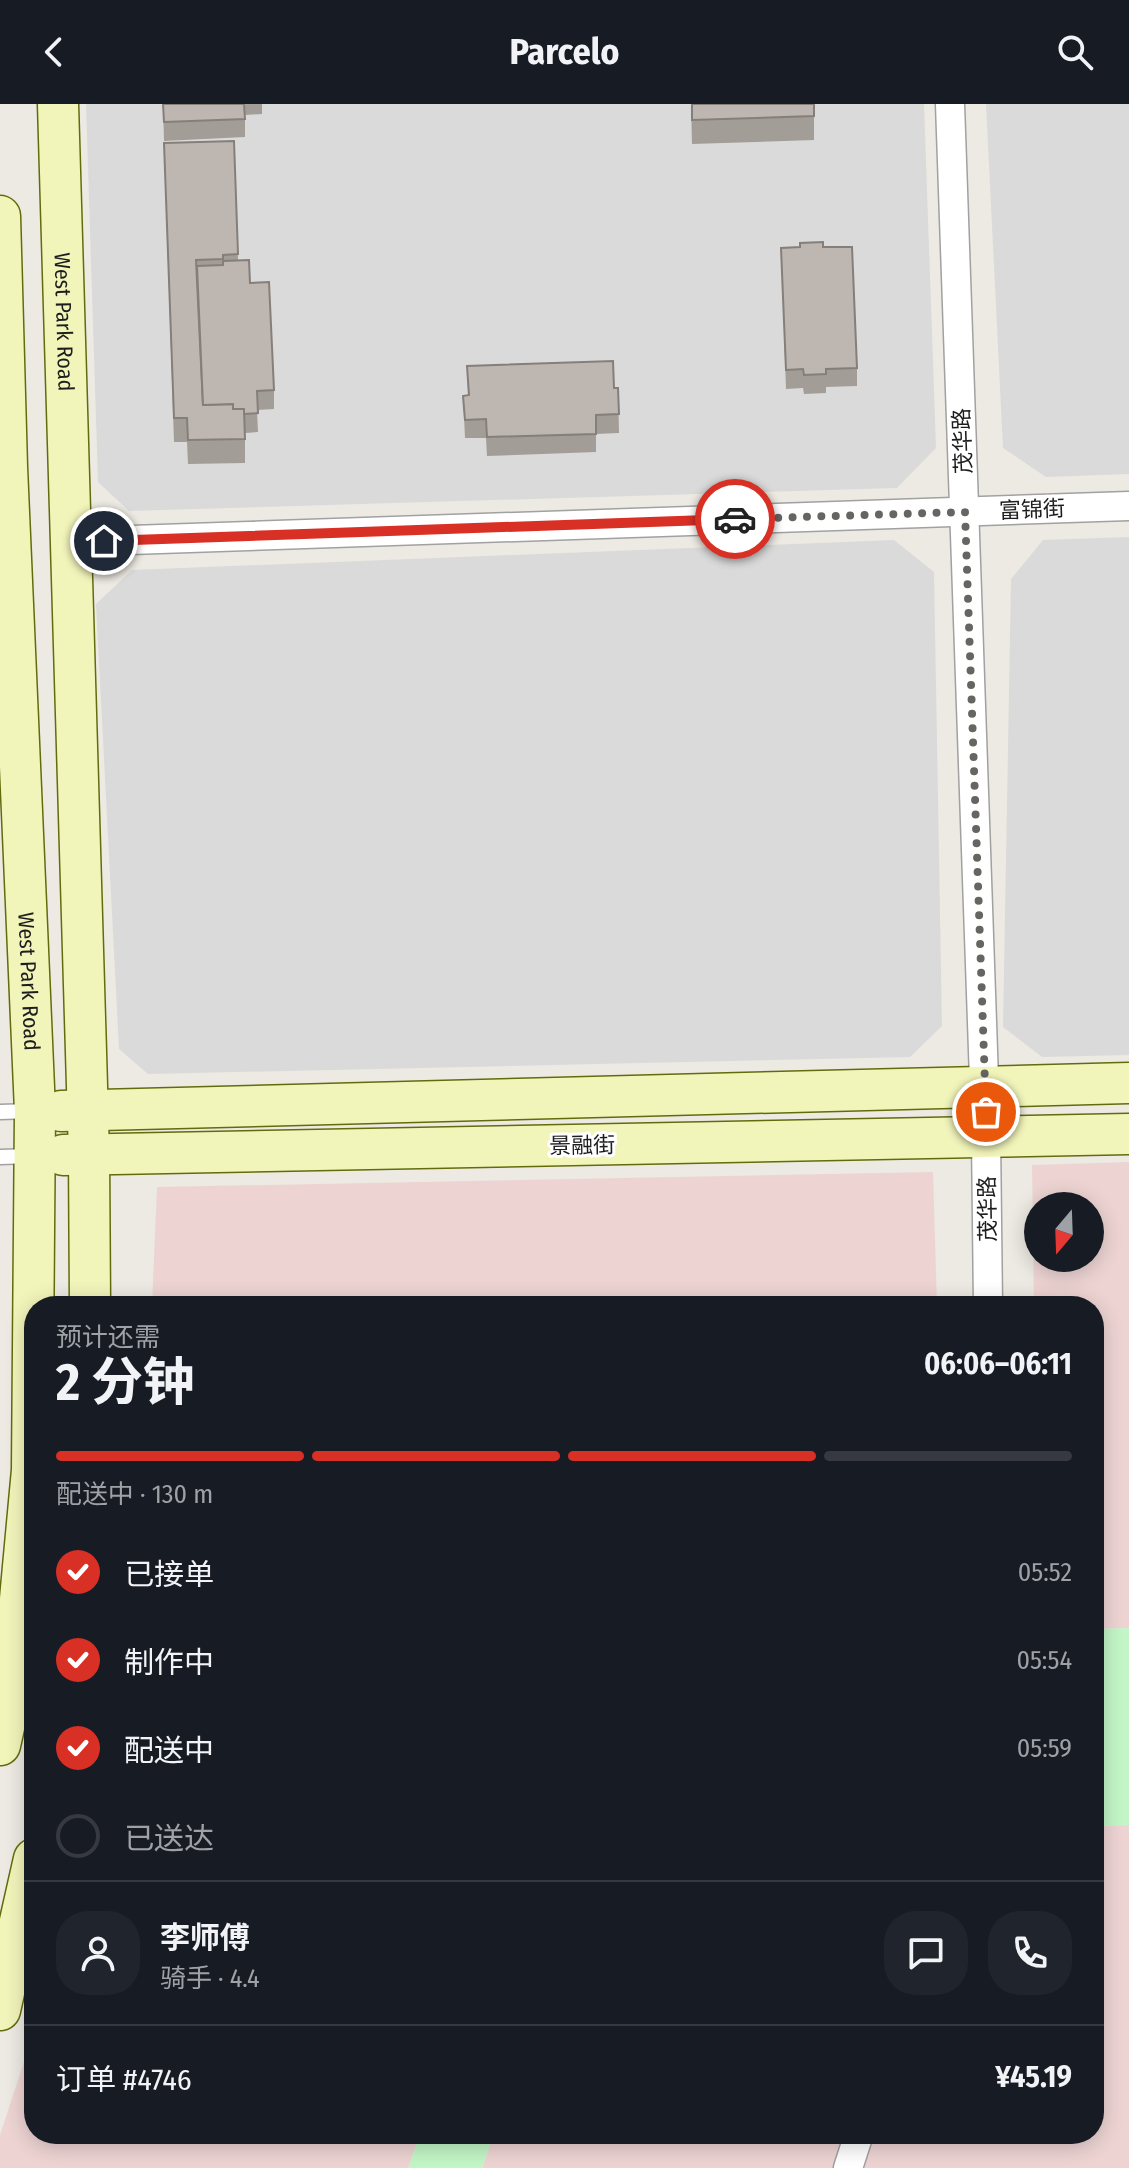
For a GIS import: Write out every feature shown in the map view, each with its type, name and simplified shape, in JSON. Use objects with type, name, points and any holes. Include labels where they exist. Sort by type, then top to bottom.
[{"type":"main road","name":"West Park Road","points":[[58,104],[88,1111],[90,1296]]},
{"type":"main road","name":"West Park Road","points":[[0,216],[17,1156],[24,1303]]},
{"type":"main road","points":[[18,1112],[1129,1083]]},
{"type":"main road","name":"景融街","points":[[17,1156],[1129,1134]]},
{"type":"main road","name":"West Park Road","points":[[0,1745],[11,1696],[24,1556]]},
{"type":"main road","points":[[0,2010],[24,1903]]},
{"type":"street","name":"茂华路","points":[[950,104],[985,1087],[988,1296]]},
{"type":"street","name":"富锦街","points":[[72,542],[1129,506]]},
{"type":"street","points":[[848,2168],[856,2144]]},
{"type":"shaded area","points":[[86,104],[924,104],[936,448],[897,488],[129,511],[98,482]]},
{"type":"shaded area","points":[[986,104],[1129,104],[1129,474],[1046,477],[1003,448]]},
{"type":"shaded area","points":[[1129,537],[1129,1055],[1042,1057],[1003,1027],[1011,579],[1043,540]]},
{"type":"shaded area","points":[[894,540],[934,572],[942,1026],[910,1057],[148,1074],[119,1049],[96,604],[132,570]]},
{"type":"shaded area","points":[[1129,1162],[1129,1628],[1104,1629],[1104,1296],[1034,1296],[1034,1272],[1104,1272],[1104,1192],[1032,1192],[1032,1165]]},
{"type":"shaded area","points":[[933,1172],[937,1296],[152,1296],[157,1187]]},
{"type":"shaded area","points":[[1129,1825],[1129,2168],[482,2168],[490,2144],[1104,2144],[1104,1826]]},
{"type":"shaded area","points":[[24,2062],[24,2144],[416,2144],[408,2168],[0,2168],[0,2135]]},
{"type":"green space","points":[[1129,1628],[1129,1825],[1104,1826],[1104,1629]]},
{"type":"green space","points":[[416,2144],[490,2144],[482,2168],[408,2168]]},
{"type":"building","points":[[163,104],[244,104],[245,119],[164,122]]},
{"type":"building","points":[[692,104],[814,104],[814,116],[692,120]]},
{"type":"building","points":[[234,141],[238,254],[223,255],[223,259],[196,260],[203,405],[233,404],[233,409],[244,409],[245,439],[188,440],[187,418],[174,418],[164,143]]},
{"type":"building","points":[[823,242],[823,247],[852,247],[857,368],[826,369],[826,374],[804,375],[803,369],[786,370],[781,248]]},
{"type":"building","points":[[249,260],[250,283],[269,282],[274,390],[257,391],[258,413],[244,414],[244,409],[233,409],[233,404],[203,405],[197,266]]},
{"type":"building","points":[[613,361],[619,414],[596,415],[596,434],[487,437],[486,419],[465,420],[463,396],[469,395],[467,366]]},
{"type":"way so far","points":[[735,519],[965,512],[986,1112]]},
{"type":"route","points":[[104,541],[735,519]]}]
